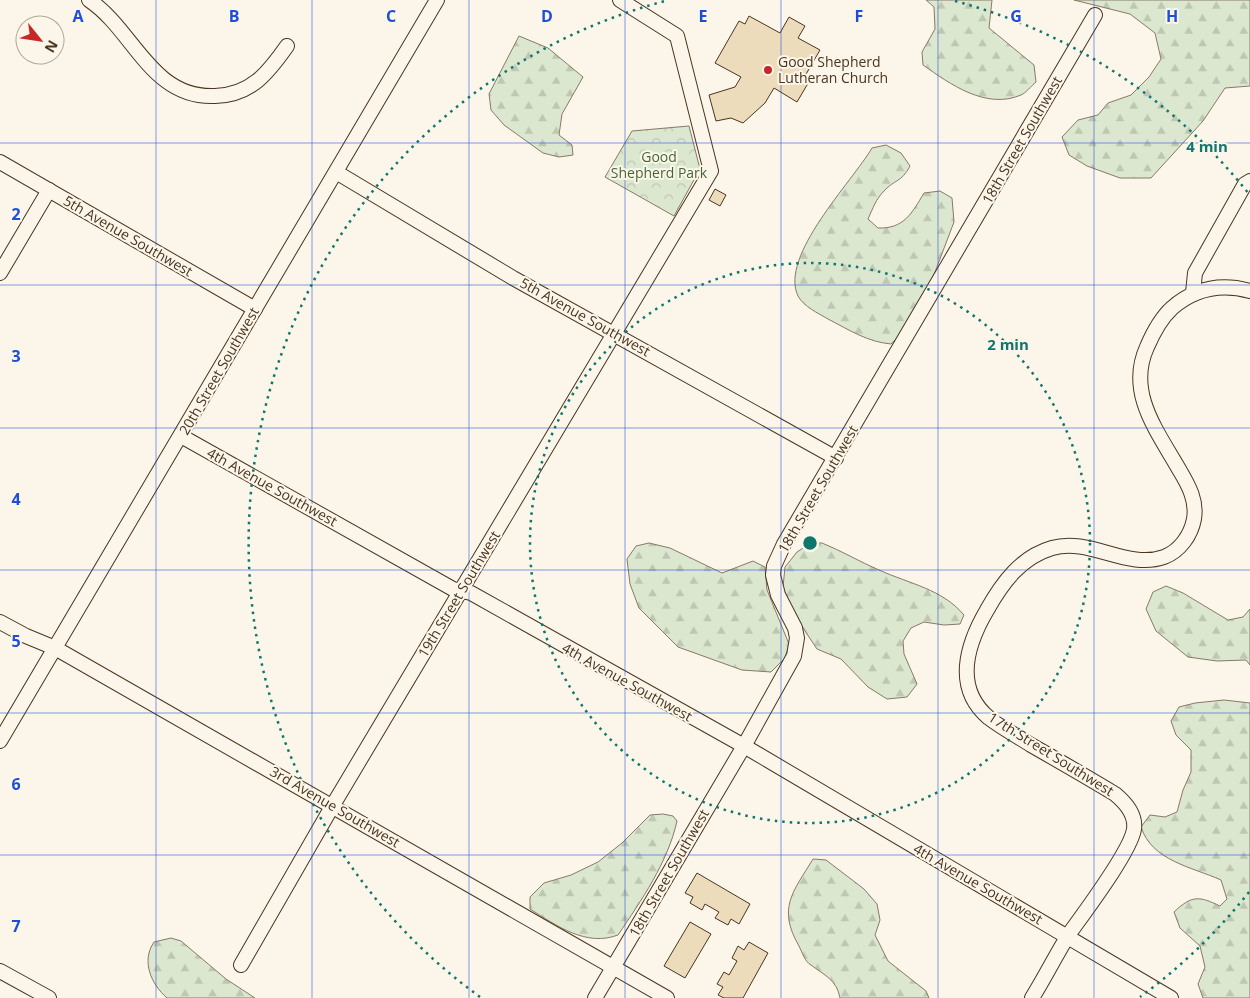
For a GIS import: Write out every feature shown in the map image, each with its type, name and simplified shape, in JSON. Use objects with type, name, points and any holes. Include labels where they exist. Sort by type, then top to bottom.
[{"type":"street","points":[[89,0],[106,15],[161,78],[179,90],[194,95],[223,96],[250,87],[268,72],[287,46]]},
{"type":"street","name":"20th Street Southwest","points":[[0,741],[438,0]]},
{"type":"street","name":"19th Street Southwest","points":[[241,965],[333,805],[711,171],[677,36],[620,0]]},
{"type":"street","name":"18th Street Southwest","points":[[595,998],[788,669],[797,644],[795,628],[774,584],[774,566],[784,544],[1095,14]]},
{"type":"street","name":"5th Avenue Southwest","points":[[0,162],[256,309]]},
{"type":"street","name":"5th Avenue Southwest","points":[[336,172],[513,278],[836,458]]},
{"type":"street","points":[[1250,181],[1246,184],[1195,273],[1192,293],[1222,287],[1250,291]]},
{"type":"street","points":[[0,273],[49,190]]},
{"type":"street","name":"17th Street Southwest","points":[[1032,998],[1068,936],[1126,850],[1134,830],[1134,818],[1129,808],[1115,794],[987,716],[972,694],[966,673],[967,654],[973,636],[1001,587],[1016,569],[1035,554],[1054,547],[1070,546],[1086,547],[1132,559],[1158,559],[1173,552],[1187,537],[1194,518],[1192,494],[1145,410],[1140,376],[1144,354],[1160,322],[1168,312],[1192,293]]},
{"type":"street","name":"4th Avenue Southwest","points":[[181,436],[460,591],[470,593],[744,746],[1171,998]]},
{"type":"street","name":"3rd Avenue Southwest","points":[[0,622],[26,636],[55,648],[333,805],[667,998]]},
{"type":"street","name":"4th Avenue Southwest","points":[[1068,936],[1163,998]]},
{"type":"street","points":[[0,971],[49,998]]},
{"type":"green space","points":[[926,0],[992,0],[989,28],[1034,65],[1036,82],[1021,95],[1008,99],[995,99],[969,93],[923,65],[922,52],[935,29],[934,7]]},
{"type":"green space","points":[[1074,0],[1250,0],[1250,86],[1225,88],[1203,121],[1151,178],[1120,178],[1087,166],[1069,155],[1062,137],[1078,120],[1098,115],[1108,103],[1131,95],[1149,77],[1161,59],[1155,33],[1130,14]]},
{"type":"green space","points":[[519,36],[548,48],[583,77],[562,114],[559,135],[572,145],[573,155],[559,157],[543,153],[504,125],[491,110],[489,94]]},
{"type":"green space","name":"Good Shepherd Park","points":[[689,126],[700,169],[674,216],[605,177],[632,131]]},
{"type":"green space","points":[[886,145],[901,153],[910,166],[901,178],[881,194],[868,219],[878,228],[894,226],[901,223],[911,213],[924,193],[940,191],[952,198],[954,222],[924,297],[903,332],[891,344],[874,341],[859,335],[811,309],[798,296],[795,280],[799,261],[820,220],[872,148]]},
{"type":"green space","points":[[649,543],[670,548],[722,573],[753,561],[765,567],[767,590],[789,644],[785,658],[771,672],[742,670],[678,647],[639,608],[630,584],[627,559],[636,546]]},
{"type":"green space","points":[[811,543],[822,543],[837,549],[879,570],[936,593],[955,606],[964,615],[960,624],[944,625],[924,622],[911,628],[903,641],[904,654],[917,684],[907,697],[887,699],[868,687],[841,659],[817,649],[793,613],[783,587],[785,567],[797,552]]},
{"type":"green space","points":[[1166,586],[1183,593],[1228,620],[1243,617],[1250,609],[1250,665],[1246,660],[1217,661],[1188,657],[1156,631],[1146,609],[1153,592]]},
{"type":"green space","points":[[1224,700],[1250,703],[1250,998],[1203,998],[1198,984],[1205,967],[1200,946],[1180,928],[1174,912],[1186,902],[1196,899],[1206,900],[1220,906],[1227,899],[1221,880],[1164,855],[1146,839],[1141,827],[1150,815],[1165,817],[1177,812],[1183,790],[1191,772],[1191,750],[1176,735],[1171,721],[1179,707]]},
{"type":"green space","points":[[663,814],[673,816],[677,821],[673,836],[653,881],[618,935],[606,938],[583,937],[561,928],[530,909],[530,897],[544,883],[571,875],[598,862],[622,843],[650,815]]},
{"type":"green space","points":[[813,859],[826,860],[864,889],[877,904],[880,920],[875,935],[888,961],[926,991],[929,998],[840,998],[833,982],[807,962],[792,933],[788,910],[794,891]]},
{"type":"green space","points":[[171,938],[181,941],[226,979],[255,998],[167,998],[152,979],[148,957],[154,942]]},
{"type":"building","name":"Good Shepherd Lutheran Church","points":[[749,16],[780,33],[789,17],[805,26],[798,38],[820,50],[805,76],[810,80],[797,102],[774,88],[765,103],[743,123],[731,118],[716,121],[709,95],[735,87],[741,77],[715,63],[739,21],[745,24]]},
{"type":"building","points":[[715,189],[726,195],[720,206],[709,200]]},
{"type":"building","points":[[697,873],[750,904],[739,924],[731,919],[728,925],[715,918],[719,912],[705,904],[702,910],[690,903],[693,897],[685,893]]},
{"type":"building","points":[[690,922],[711,934],[685,978],[664,966]]},
{"type":"building","points":[[749,942],[768,953],[743,998],[724,998],[718,995],[723,987],[717,984],[724,972],[729,975],[737,961],[732,958],[738,946],[744,950]]},
{"type":"place","name":"Good Shepherd Lutheran Church","points":[[768,70]]}]
